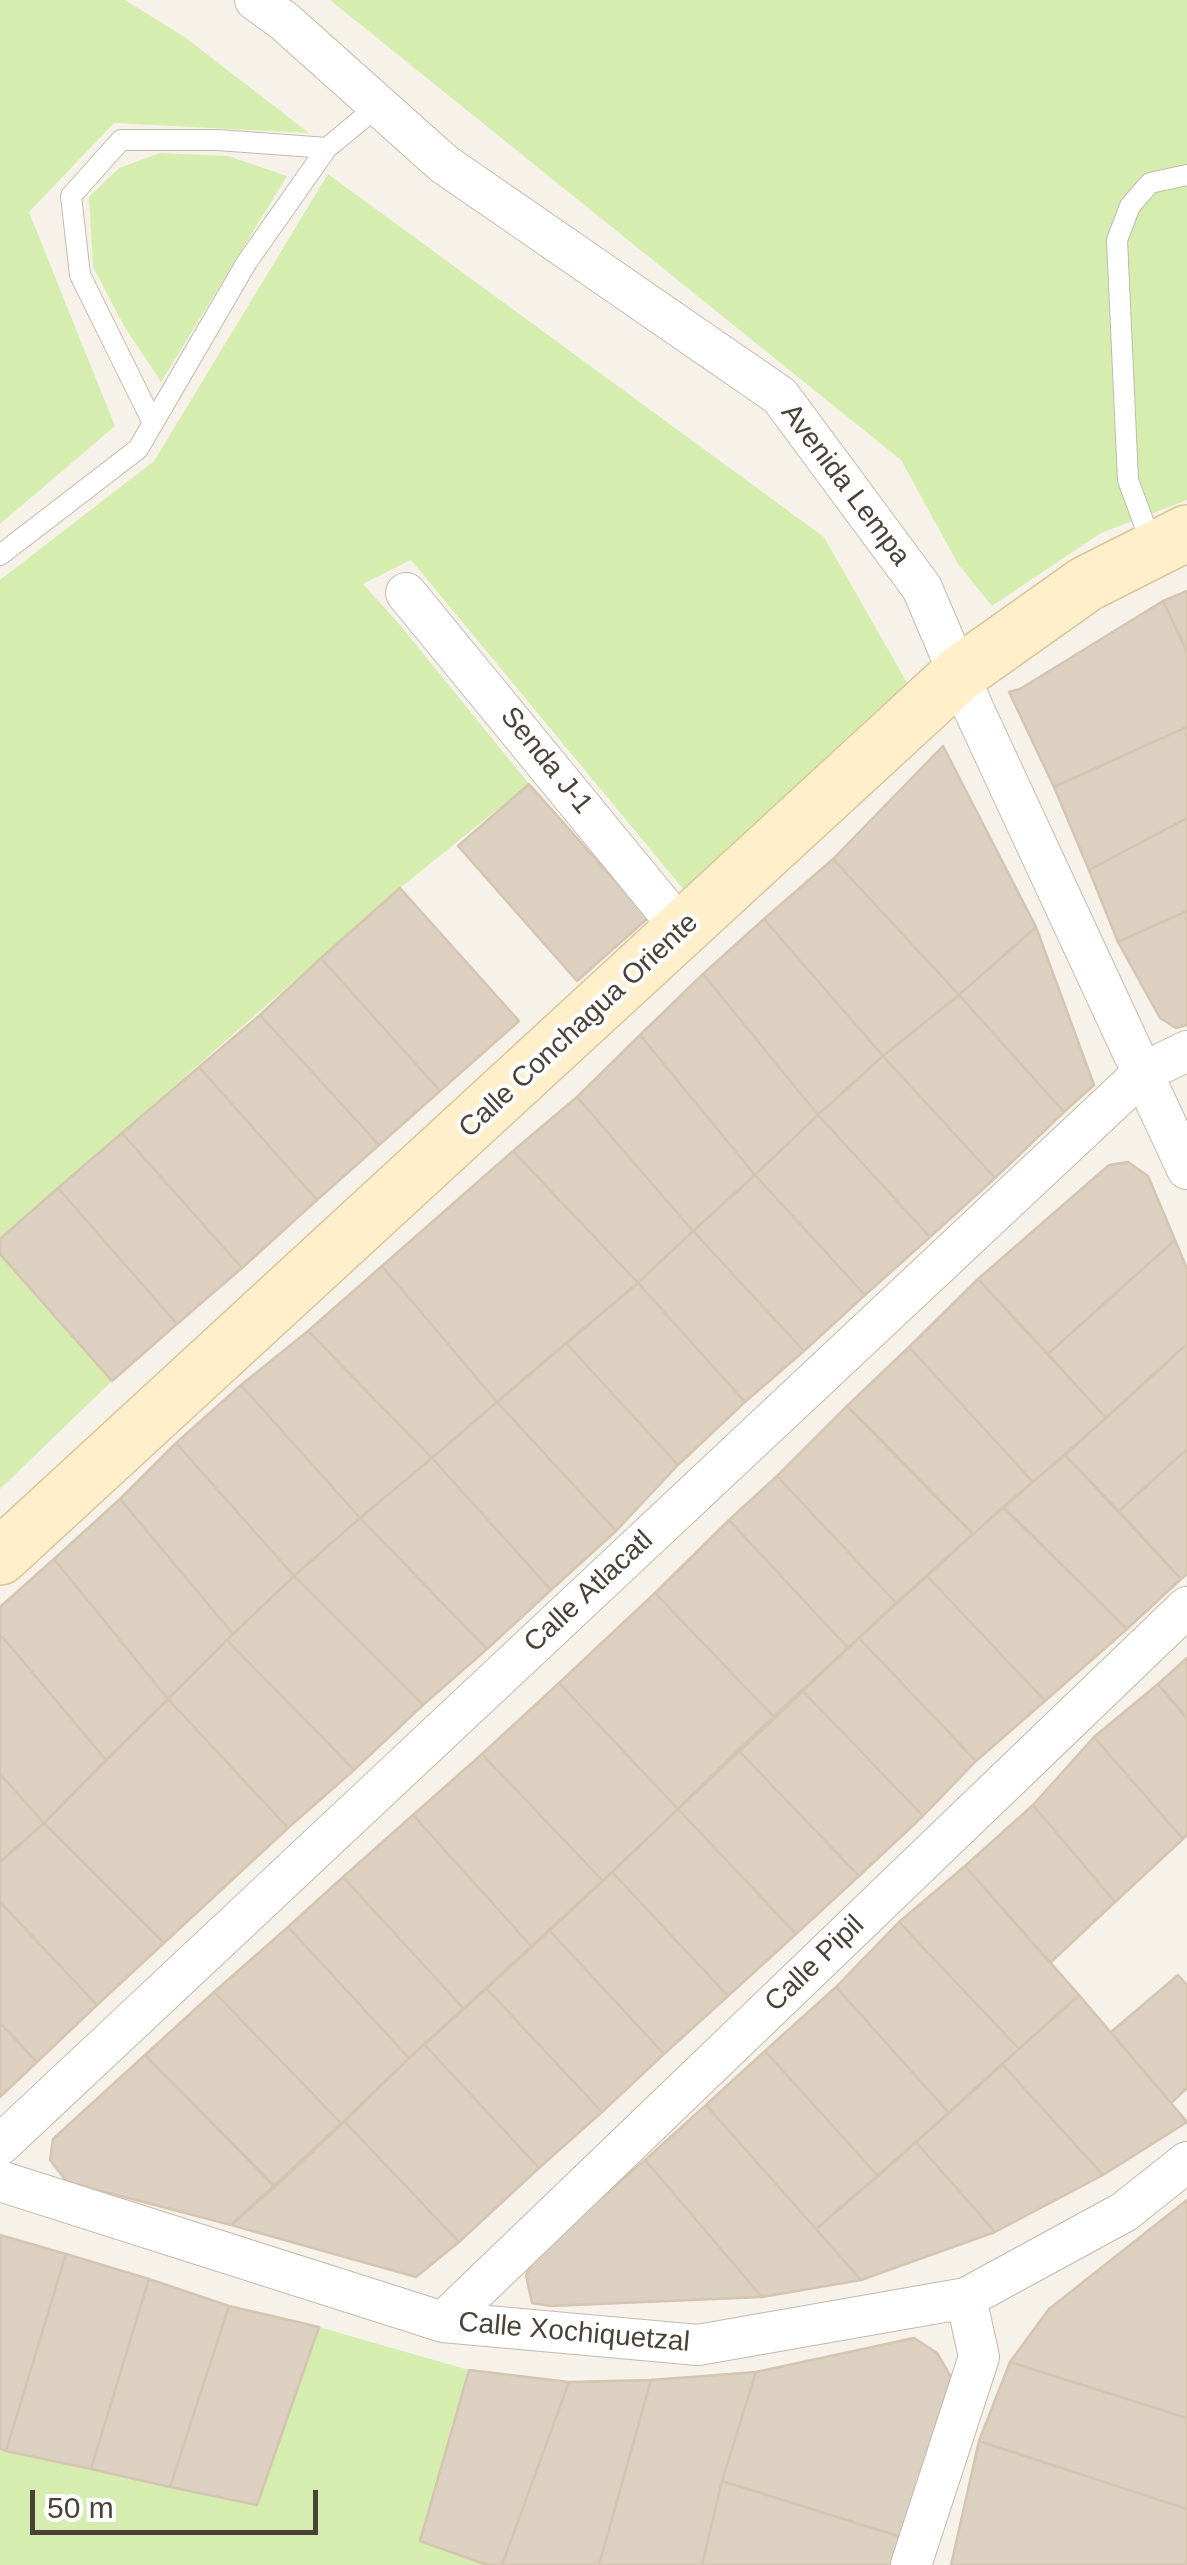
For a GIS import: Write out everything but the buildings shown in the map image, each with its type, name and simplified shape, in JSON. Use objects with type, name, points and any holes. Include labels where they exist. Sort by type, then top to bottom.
[{"type":"main road","name":"Calle Conchagua Oriente","points":[[0,1557],[959,674],[1086,584],[1170,542]]},
{"type":"street","name":"Avenida Lempa","points":[[255,0],[284,21],[444,164],[780,396],[922,588],[1187,1169]]},
{"type":"street","name":"Senda J-1","points":[[406,593],[683,931]]},
{"type":"street","name":"Calle Atlacatl","points":[[0,2144],[1144,1072],[1187,1052]]},
{"type":"street","name":"Calle Pipil","points":[[443,2322],[1187,1607]]},
{"type":"street","name":"Calle Xochiquetzal","points":[[0,2181],[443,2322],[698,2345],[966,2298],[1124,2212],[1187,2162]]},
{"type":"street","points":[[911,2565],[979,2357],[966,2298]]},
{"type":"lane","points":[[0,555],[138,448],[248,262],[327,148],[379,105]]},
{"type":"lane","points":[[154,423],[80,276],[71,196],[121,140],[218,140],[327,148]]},
{"type":"lane","points":[[1170,542],[1128,480],[1117,240],[1130,206],[1150,183],[1187,175]]},
{"type":"green space","points":[[0,0],[125,0],[186,38],[309,133],[114,123],[29,212],[115,426],[0,524]]},
{"type":"green space","points":[[330,0],[1187,0],[1187,500],[1101,533],[992,606],[958,564],[901,460]]},
{"type":"green space","points":[[160,153],[228,156],[287,176],[161,382],[124,326],[93,267],[89,197],[119,168]]},
{"type":"green space","points":[[328,174],[824,537],[910,688],[689,896],[411,560],[363,584],[529,784],[400,888],[0,1239],[0,580],[154,461]]},
{"type":"green space","points":[[0,1254],[112,1381],[0,1489]]},
{"type":"green space","points":[[319,2327],[469,2370],[420,2540],[487,2565],[0,2565],[0,2449],[257,2505]]}]
